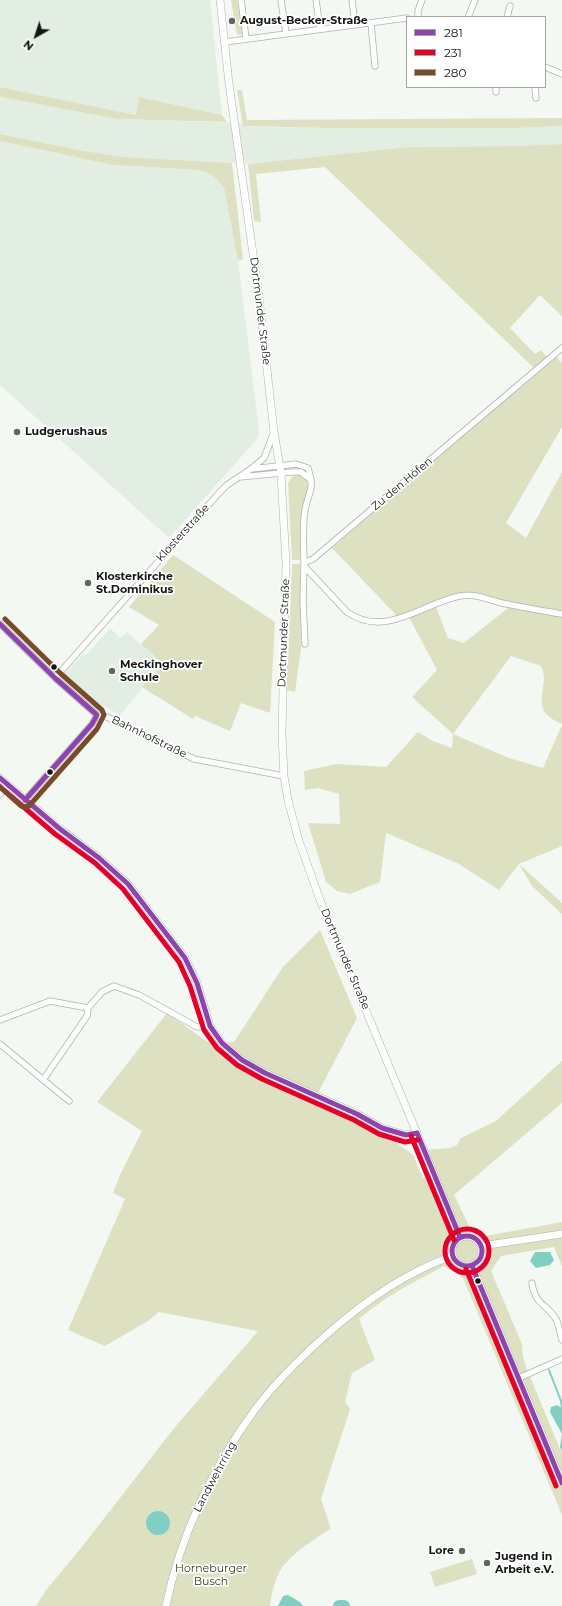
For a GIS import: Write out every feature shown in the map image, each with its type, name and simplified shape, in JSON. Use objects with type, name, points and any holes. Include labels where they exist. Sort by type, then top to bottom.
[{"type":"main road","name":"Dortmunder Straße","points":[[220,0],[229,84],[258,289],[274,432],[280,470],[286,564],[283,692],[284,776],[288,800],[298,838],[313,881],[460,1237]]},
{"type":"main road","points":[[0,778],[60,829],[99,858],[128,884],[184,958],[197,983],[210,1026],[222,1043],[242,1060],[265,1073],[328,1100],[382,1128],[403,1135],[417,1133]]},
{"type":"main road","points":[[482,1249],[488,1246],[562,1234]]},
{"type":"main road","points":[[465,1235],[474,1237],[481,1244],[482,1249],[480,1259],[472,1266],[462,1266],[454,1261],[451,1247],[460,1237],[465,1235]]},
{"type":"main road","name":"Landwehrring","points":[[166,1606],[176,1567],[193,1518],[212,1478],[254,1411],[307,1353],[341,1322],[384,1290],[410,1275],[452,1256]]},
{"type":"main road","points":[[472,1266],[561,1479]]},
{"type":"street","points":[[241,0],[246,38]]},
{"type":"street","points":[[281,0],[286,33]]},
{"type":"street","points":[[316,0],[320,29]]},
{"type":"street","points":[[352,0],[355,24]]},
{"type":"street","points":[[418,16],[418,11],[422,0]]},
{"type":"street","points":[[468,16],[475,0]]},
{"type":"street","points":[[507,16],[510,6]]},
{"type":"street","points":[[225,42],[246,38],[406,18]]},
{"type":"street","points":[[371,23],[375,66]]},
{"type":"street","points":[[546,67],[562,74]]},
{"type":"street","points":[[535,88],[536,98]]},
{"type":"street","name":"Zu den Höfen","points":[[304,564],[313,559],[562,348]]},
{"type":"street","points":[[240,477],[264,458],[274,432]]},
{"type":"street","points":[[251,469],[280,470],[296,464],[308,468],[312,481],[312,489],[305,510],[303,600],[306,644]]},
{"type":"street","name":"Klosterstraße","points":[[55,678],[227,485],[240,477],[280,470]]},
{"type":"street","points":[[304,564],[347,612],[369,622],[382,622],[400,618],[452,598],[465,595],[473,595],[507,604],[562,614]]},
{"type":"street","name":"Bahnhofstraße","points":[[0,624],[55,678],[97,715],[107,717],[194,760],[284,776]]},
{"type":"street","points":[[25,800],[92,724],[97,715]]},
{"type":"street","points":[[0,794],[8,785]]},
{"type":"street","points":[[44,1080],[87,1016],[88,1008],[102,992],[114,986],[139,995],[197,1027],[210,1026]]},
{"type":"street","points":[[0,1020],[50,1001],[88,1008]]},
{"type":"street","points":[[0,1044],[69,1101]]},
{"type":"street","points":[[532,1284],[534,1294],[540,1303],[546,1306],[556,1321],[562,1340]]},
{"type":"street","points":[[519,1378],[562,1359]]},
{"type":"shaded area","points":[[0,0],[210,0],[222,115],[139,97],[136,115],[0,87]]},
{"type":"shaded area","points":[[0,97],[117,119],[242,123],[243,126],[256,127],[516,128],[562,126],[562,144],[408,147],[248,164],[124,157],[84,151],[0,134]]},
{"type":"shaded area","points":[[0,141],[113,165],[199,170],[209,172],[219,179],[224,188],[238,261],[259,430],[258,438],[169,538],[0,385]]},
{"type":"shaded area","name":"Meckinghover Schule","points":[[110,628],[120,638],[127,632],[163,664],[120,715],[88,697],[64,675],[82,655],[88,653]]},
{"type":"green space","points":[[231,0],[237,0],[242,34],[237,35]]},
{"type":"green space","points":[[0,87],[136,115],[139,97],[222,115],[227,122],[117,119],[0,97]]},
{"type":"green space","points":[[237,90],[242,90],[247,120],[562,118],[562,126],[516,128],[328,128],[243,126]]},
{"type":"green space","points":[[0,134],[84,151],[124,157],[232,163],[243,259],[238,261],[224,188],[216,178],[210,174],[199,170],[113,165],[0,141]]},
{"type":"green space","points":[[562,144],[562,316],[540,295],[510,328],[535,354],[541,350],[547,357],[535,369],[325,167],[256,174],[261,222],[254,221],[248,164],[408,147]]},
{"type":"green space","points":[[556,356],[562,363],[562,427],[506,523],[526,538],[562,472],[562,724],[551,718],[542,705],[544,674],[541,666],[511,656],[453,734],[412,697],[437,670],[409,617],[436,607],[448,638],[464,643],[508,608],[508,603],[466,594],[399,618],[332,548]]},
{"type":"green space","points":[[299,475],[307,480],[308,490],[301,518],[300,560],[292,560],[288,483],[293,476]]},
{"type":"green space","points":[[173,555],[275,622],[270,713],[241,703],[230,731],[195,716],[193,719],[142,687],[163,664],[141,644],[159,625],[129,607]]},
{"type":"green space","points":[[292,564],[300,564],[301,648],[295,692],[287,690]]},
{"type":"green space","points":[[562,725],[562,846],[519,864],[499,890],[459,864],[386,833],[380,882],[350,894],[337,891],[326,882],[308,823],[340,824],[339,794],[318,788],[305,790],[304,771],[336,764],[386,767],[418,732],[433,741],[452,748],[453,734],[509,758],[543,768]]},
{"type":"green space","points":[[519,864],[562,903],[562,914],[532,886]]},
{"type":"green space","name":"Horneburger Busch","points":[[320,930],[357,1018],[317,1095],[357,1114],[413,1155],[423,1178],[433,1172],[424,1150],[450,1148],[457,1145],[461,1138],[496,1121],[562,1061],[562,1103],[454,1195],[469,1226],[478,1228],[486,1236],[562,1222],[562,1266],[554,1247],[501,1256],[491,1271],[522,1344],[523,1357],[526,1367],[562,1454],[562,1515],[463,1278],[444,1266],[389,1297],[359,1319],[375,1360],[352,1373],[345,1402],[350,1409],[321,1499],[331,1529],[306,1545],[284,1565],[274,1584],[270,1606],[36,1606],[46,1590],[81,1548],[175,1427],[258,1331],[159,1312],[148,1321],[105,1346],[68,1330],[125,1199],[113,1193],[121,1173],[142,1131],[97,1102],[167,1013],[209,1043],[234,1042],[283,967]]},
{"type":"green space","points":[[472,1559],[477,1574],[435,1587],[430,1572]]},
{"type":"water","points":[[535,1252],[550,1252],[554,1260],[550,1265],[536,1268],[530,1261]]},
{"type":"water","points":[[557,1405],[562,1408],[562,1434],[550,1412],[551,1407]]},
{"type":"water","points":[[562,1434],[562,1452],[560,1447]]},
{"type":"water","points":[[158,1511],[166,1515],[170,1523],[166,1531],[158,1535],[150,1531],[146,1523],[150,1515]]},
{"type":"water","points":[[288,1595],[300,1602],[303,1606],[278,1606],[283,1596]]},
{"type":"waterway","points":[[549,1370],[562,1407]]},
{"type":"waterway","points":[[339,1606],[344,1606]]},
{"type":"transit line","name":"280","points":[[0,787],[21,806],[29,806],[97,729],[104,715],[102,710],[60,673],[5,619]]},
{"type":"transit line","name":"281","points":[[0,624],[55,678],[97,715]]},
{"type":"transit line","name":"281","points":[[25,800],[92,724],[97,715]]},
{"type":"transit line","name":"281","points":[[0,778],[60,829],[99,858],[128,884],[185,958],[197,983],[210,1026],[222,1043],[242,1060],[265,1073],[357,1114],[382,1128],[406,1135],[417,1133]]},
{"type":"transit line","name":"231","points":[[0,787],[55,834],[95,863],[123,889],[179,962],[190,986],[204,1030],[217,1048],[237,1065],[262,1079],[354,1120],[379,1134],[405,1142],[418,1140]]},
{"type":"transit line","name":"281","points":[[417,1133],[460,1237]]},
{"type":"transit line","name":"231","points":[[411,1136],[454,1240]]},
{"type":"transit line","name":"231","points":[[463,1229],[471,1229],[476,1230],[483,1235],[488,1242],[489,1251],[488,1260],[483,1267],[476,1272],[463,1273],[455,1270],[448,1263],[445,1255],[445,1247],[448,1239],[455,1232],[463,1229]]},
{"type":"transit line","name":"281","points":[[467,1236],[478,1240],[482,1251],[478,1262],[467,1266],[456,1262],[452,1251],[456,1240],[467,1236]]},
{"type":"transit line","name":"281","points":[[472,1266],[562,1483]]},
{"type":"transit line","name":"231","points":[[466,1269],[556,1486]]},
{"type":"place","name":"August-Becker-Straße","points":[[232,21]]},
{"type":"place","name":"Ludgerushaus","points":[[17,432]]},
{"type":"place","name":"Klosterkirche St.Dominikus","points":[[88,583]]},
{"type":"place","name":"Meckinghover Schule","points":[[112,671]]},
{"type":"place","name":"Lore","points":[[462,1551]]},
{"type":"place","name":"Jugend in Arbeit e.V.","points":[[487,1563]]}]
